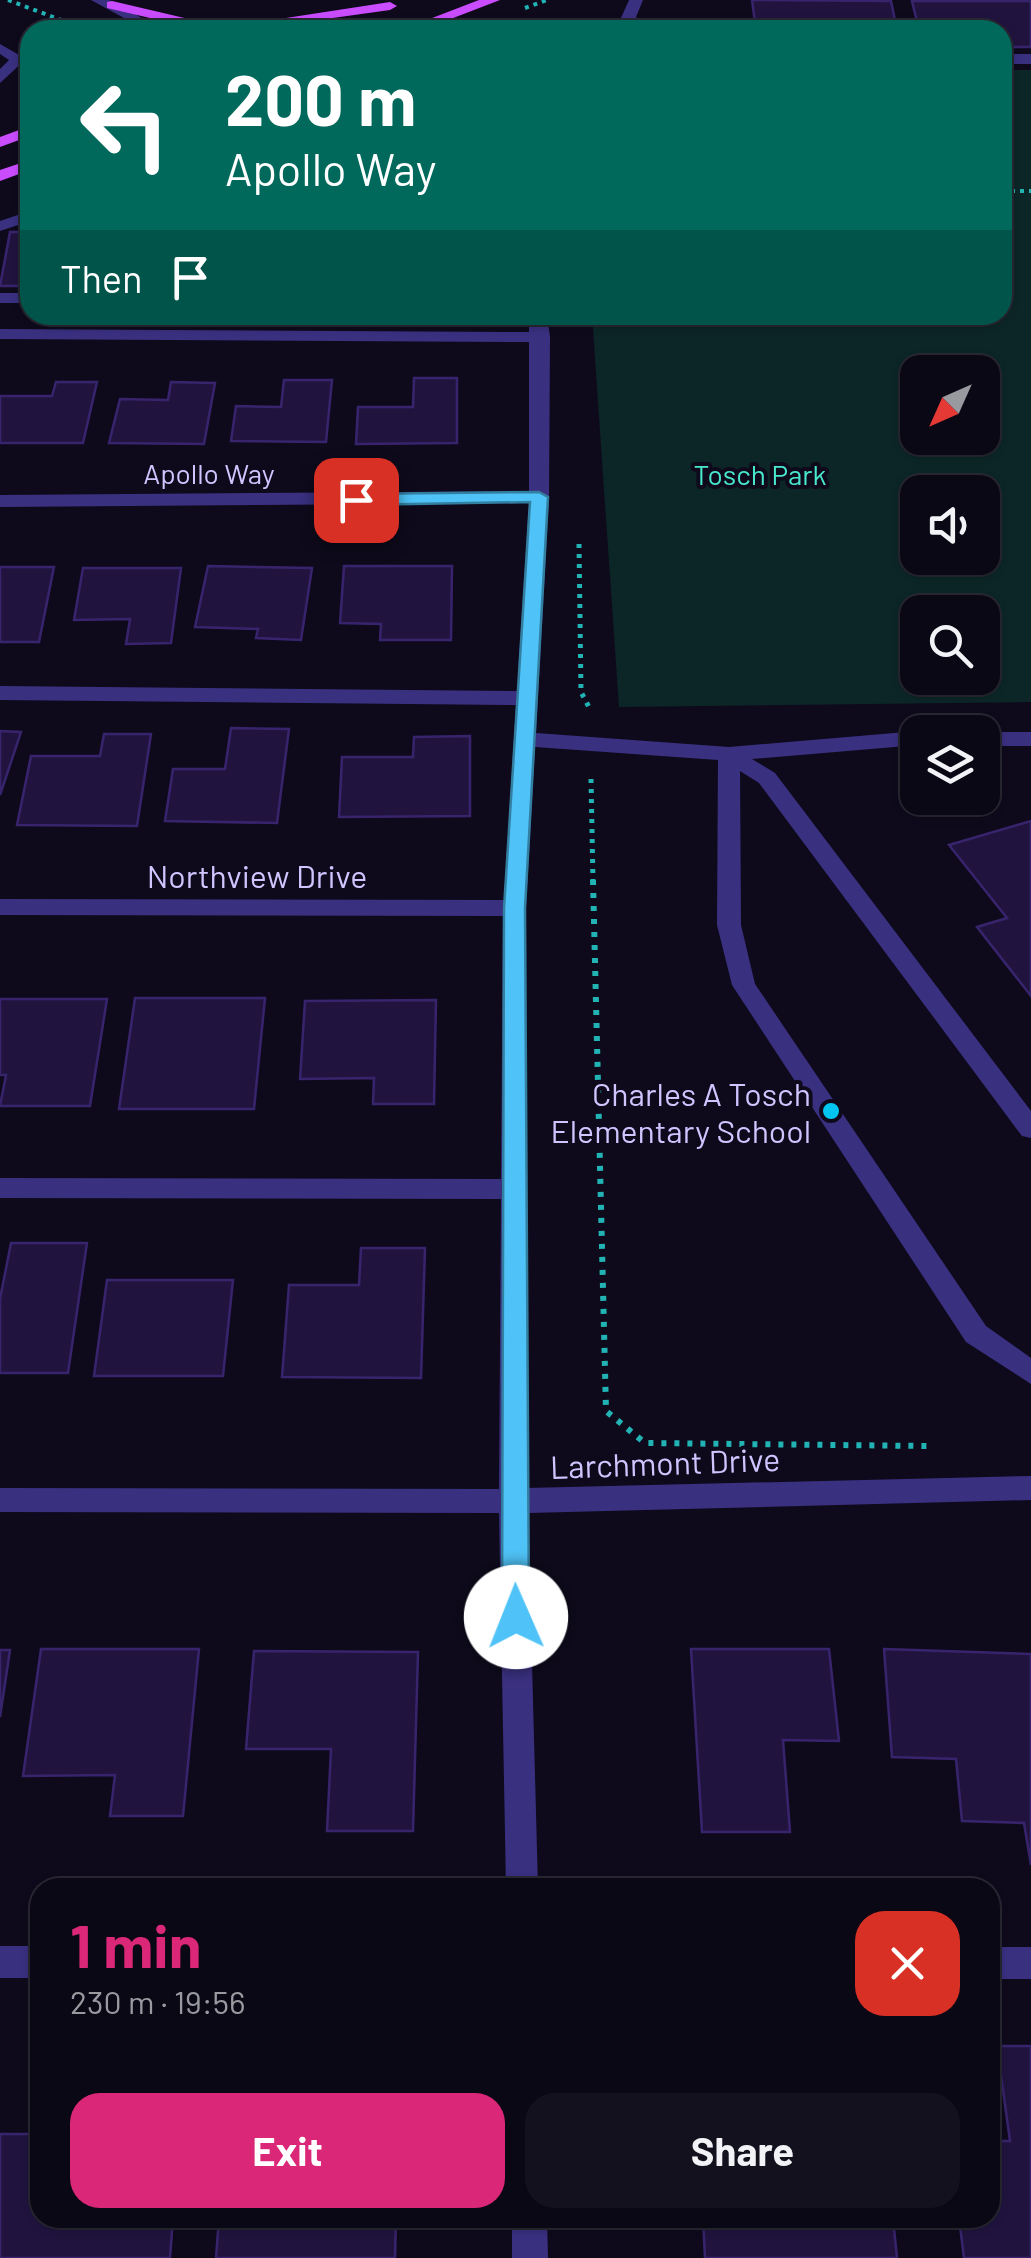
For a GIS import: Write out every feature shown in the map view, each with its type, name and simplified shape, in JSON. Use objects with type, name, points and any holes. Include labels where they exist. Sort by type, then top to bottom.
[{"type":"main road","points":[[349,20],[407,0]]},
{"type":"main road","points":[[441,20],[492,0]]},
{"type":"main road","points":[[105,2],[177,20]]},
{"type":"main road","points":[[299,20],[390,6]]},
{"type":"street","points":[[105,2],[138,20]]},
{"type":"street","points":[[0,48],[18,59],[0,78]]},
{"type":"street","points":[[0,334],[540,326],[539,497],[515,908],[513,1502],[522,1878]]},
{"type":"street","name":"Apollo Way","points":[[0,501],[539,497]]},
{"type":"street","points":[[0,693],[528,698]]},
{"type":"street","points":[[525,739],[729,754],[900,740]]},
{"type":"street","points":[[1000,739],[1031,739]]},
{"type":"street","points":[[729,754],[767,778],[1031,1129]]},
{"type":"street","points":[[729,754],[730,925],[744,985],[976,1334],[1031,1374]]},
{"type":"street","name":"Northview Drive","points":[[0,907],[515,908]]},
{"type":"street","points":[[0,1188],[514,1189]]},
{"type":"street","name":"Larchmont Drive","points":[[0,1500],[513,1502],[1031,1488]]},
{"type":"street","points":[[0,1962],[30,1962]]},
{"type":"street","points":[[1000,1963],[1031,1963]]},
{"type":"street","points":[[530,2228],[530,2258]]},
{"type":"path","points":[[8,0],[59,20]]},
{"type":"path","points":[[578,533],[581,692],[608,745],[592,775],[590,801],[606,1411],[645,1443],[934,1446]]},
{"type":"green space","name":"Tosch Park","points":[[1012,70],[1031,70],[1031,702],[619,707],[593,325],[1012,325]]},
{"type":"building","points":[[752,0],[891,1],[895,20],[755,20]]},
{"type":"building","points":[[912,1],[1031,1],[1031,47],[1012,47],[1012,20],[917,20]]},
{"type":"building","points":[[10,232],[20,232],[20,286],[0,286]]},
{"type":"building","points":[[414,378],[457,378],[457,443],[356,444],[358,407],[413,407]]},
{"type":"building","points":[[284,380],[332,380],[326,442],[231,441],[236,406],[281,407]]},
{"type":"building","points":[[56,382],[97,382],[83,443],[0,443],[0,396],[52,396]]},
{"type":"building","points":[[171,382],[215,383],[204,444],[109,443],[120,399],[168,400]]},
{"type":"building","points":[[208,566],[312,568],[301,640],[256,638],[258,629],[195,627]]},
{"type":"building","points":[[344,566],[452,566],[451,640],[380,640],[381,624],[340,623]]},
{"type":"building","points":[[0,567],[54,567],[39,642],[0,642]]},
{"type":"building","points":[[83,568],[181,568],[171,643],[126,644],[130,619],[74,620]]},
{"type":"building","points":[[231,728],[289,729],[277,823],[165,821],[173,769],[225,769]]},
{"type":"building","points":[[0,731],[21,732],[0,795]]},
{"type":"building","points":[[104,734],[151,734],[137,826],[17,825],[31,756],[100,756]]},
{"type":"building","points":[[470,736],[470,816],[339,817],[342,757],[413,757],[414,737]]},
{"type":"building","points":[[1031,821],[1031,996],[977,927],[1007,918],[949,845]]},
{"type":"building","points":[[135,998],[265,998],[254,1109],[119,1109]]},
{"type":"building","points":[[0,999],[107,999],[90,1106],[0,1106],[6,1075],[0,1075]]},
{"type":"building","points":[[436,1000],[434,1104],[373,1104],[374,1078],[300,1079],[305,1001]]},
{"type":"building","points":[[11,1243],[87,1243],[68,1373],[0,1373],[0,1299]]},
{"type":"building","points":[[361,1248],[425,1248],[421,1378],[282,1377],[289,1285],[359,1285]]},
{"type":"building","points":[[107,1280],[233,1280],[223,1376],[94,1376]]},
{"type":"building","points":[[41,1649],[199,1649],[183,1816],[110,1816],[115,1775],[23,1776]]},
{"type":"building","points":[[691,1649],[829,1649],[839,1741],[783,1740],[790,1832],[702,1832]]},
{"type":"building","points":[[884,1649],[1031,1654],[1031,1865],[1024,1823],[962,1821],[956,1759],[892,1757]]},
{"type":"building","points":[[0,1650],[10,1650],[0,1717]]},
{"type":"building","points":[[254,1651],[418,1652],[413,1831],[327,1831],[331,1749],[246,1749]]},
{"type":"building","points":[[1000,2046],[1031,2046],[1031,2258],[964,2258],[960,2228],[1000,2228],[1000,2141],[1010,2141]]},
{"type":"building","points":[[0,2134],[30,2134],[30,2228],[172,2228],[170,2258],[0,2258]]},
{"type":"building","points":[[218,2228],[396,2228],[395,2258],[216,2258]]},
{"type":"building","points":[[704,2228],[894,2228],[897,2258],[705,2258]]},
{"type":"place","name":"Charles A Tosch Elementary School","points":[[831,1111]]},
{"type":"route","points":[[356,500],[539,497],[515,908],[516,1617]]}]
